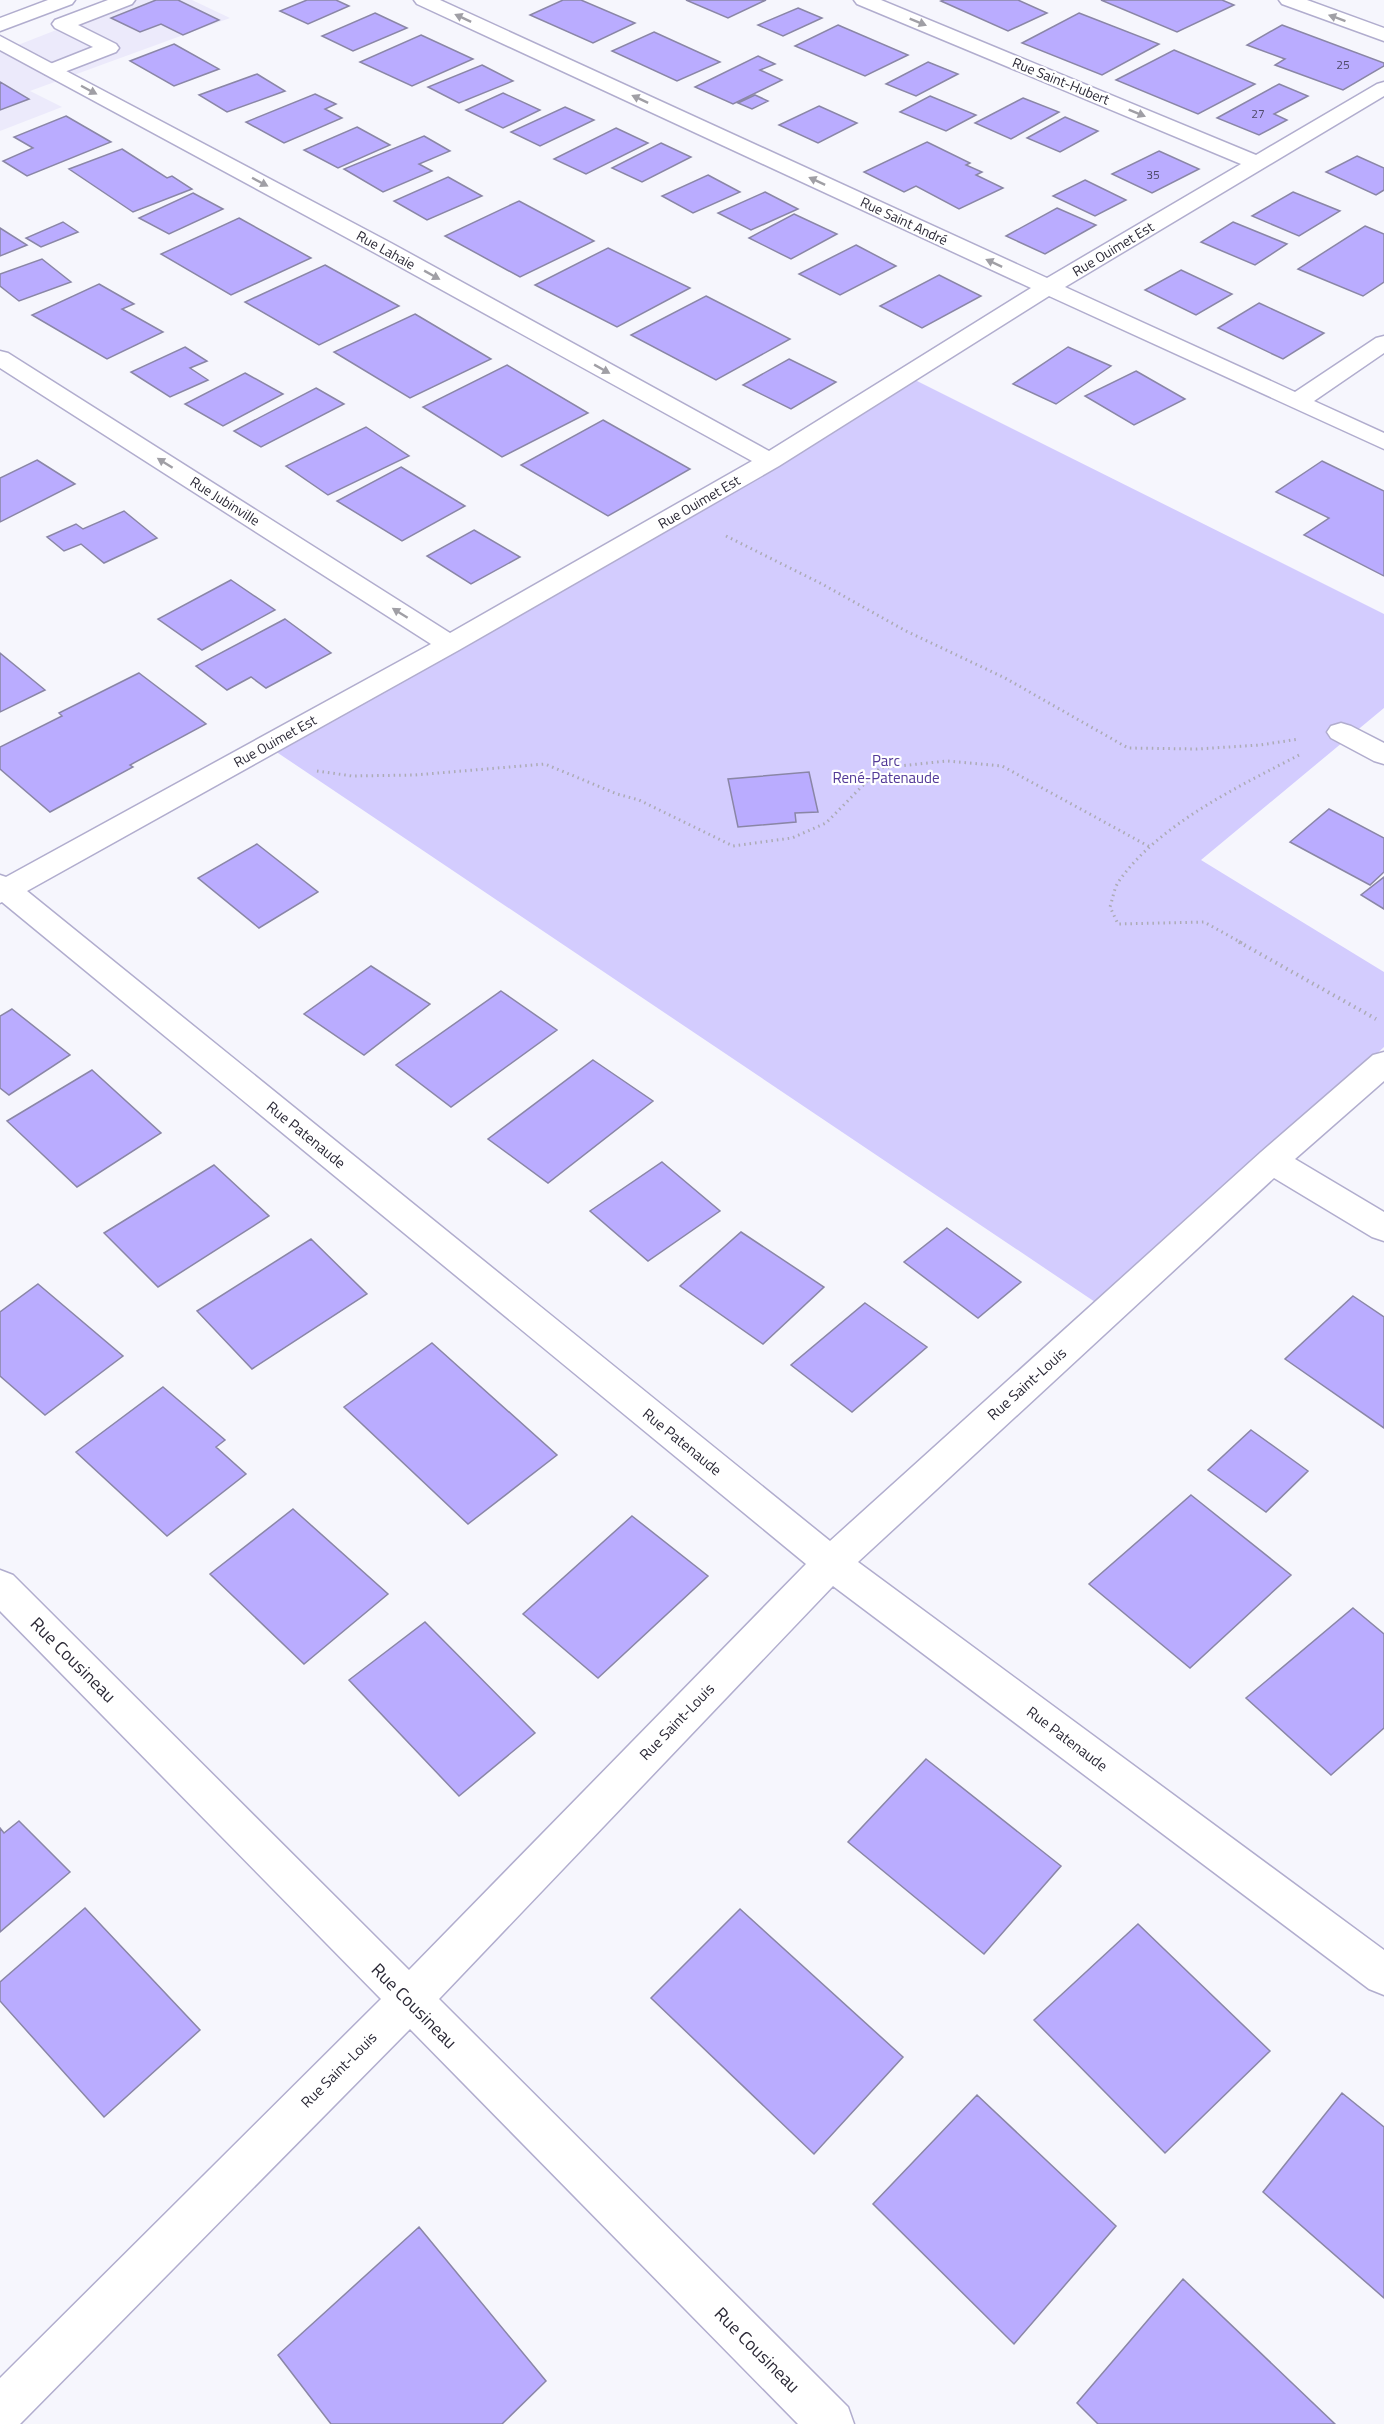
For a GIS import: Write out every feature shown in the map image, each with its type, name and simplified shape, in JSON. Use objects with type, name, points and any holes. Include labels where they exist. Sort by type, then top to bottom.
[{"type":"street","points":[[0,25],[66,0]]},
{"type":"street","points":[[52,70],[109,48],[62,24],[125,0]]},
{"type":"street","name":"Rue Saint André","points":[[424,0],[1384,442]]},
{"type":"street","name":"Rue Saint-Hubert","points":[[864,0],[1258,163]]},
{"type":"street","points":[[1289,0],[1384,35]]},
{"type":"street","name":"Rue Lahaie","points":[[0,42],[770,461]]},
{"type":"street","name":"Rue Ouimet Est","points":[[2,889],[450,644],[770,461],[1047,287],[1384,88]]},
{"type":"street","points":[[1297,402],[1384,343]]},
{"type":"street","name":"Rue Jubinville","points":[[0,358],[450,644]]},
{"type":"street","points":[[1341,732],[1384,754]]},
{"type":"street","name":"Rue Patenaude","points":[[2,889],[831,1563],[1384,1975]]},
{"type":"street","name":"Rue Saint-Louis","points":[[0,2411],[408,2000],[831,1563],[1272,1161],[1384,1064]]},
{"type":"street","points":[[1272,1161],[1384,1228]]},
{"type":"street","name":"Rue Cousineau","points":[[0,1586],[408,2000],[831,2424]]},
{"type":"path","points":[[680,513],[822,584],[906,631],[1005,678],[1128,748],[1197,749],[1260,745],[1341,732]]},
{"type":"path","points":[[1341,732],[1235,789],[1150,847],[1118,882],[1110,907],[1118,924],[1204,922],[1384,1024]]},
{"type":"path","points":[[252,754],[269,764],[352,776],[415,775],[545,764],[617,794],[639,800],[732,846],[792,838],[826,823],[851,794],[880,768],[947,761],[1002,766],[1150,847]]},
{"type":"shaded area","points":[[133,0],[192,0],[230,18],[30,91],[62,107],[0,131],[0,52]]},
{"type":"green space","name":"Parc René-Patenaude","points":[[907,376],[1384,614],[1384,708],[1201,860],[1384,972],[1384,1047],[1104,1308],[275,751]]},
{"type":"building","points":[[156,0],[178,0],[219,20],[183,35],[161,24],[140,32],[111,18]]},
{"type":"building","points":[[307,0],[336,0],[349,6],[308,24],[280,11]]},
{"type":"building","points":[[563,0],[581,0],[635,23],[593,43],[530,15]]},
{"type":"building","points":[[686,0],[766,0],[728,18]]},
{"type":"building","points":[[1018,0],[1047,13],[1008,31],[941,1]]},
{"type":"building","points":[[1101,0],[1222,0],[1234,5],[1177,32]]},
{"type":"building","points":[[798,8],[822,18],[783,36],[758,25]]},
{"type":"building","points":[[375,13],[407,28],[353,51],[322,36]]},
{"type":"building","points":[[1079,13],[1159,44],[1102,75],[1022,43]]},
{"type":"building","points":[[838,25],[908,55],[865,76],[795,46]]},
{"type":"building","points":[[1282,25],[1384,63],[1384,66],[1343,90],[1275,65],[1285,59],[1247,45]]},
{"type":"building","points":[[654,32],[720,62],[677,81],[612,51]]},
{"type":"building","points":[[421,35],[473,59],[412,86],[360,62]]},
{"type":"building","points":[[174,44],[219,69],[174,86],[130,61]]},
{"type":"building","points":[[1174,50],[1255,84],[1198,114],[1116,80]]},
{"type":"building","points":[[758,56],[775,64],[760,70],[782,80],[733,104],[695,87]]},
{"type":"building","points":[[928,62],[958,74],[916,96],[886,84]]},
{"type":"building","points":[[482,65],[513,81],[459,103],[428,87]]},
{"type":"building","points":[[257,74],[285,91],[227,112],[199,95]]},
{"type":"building","points":[[0,82],[29,99],[0,110]]},
{"type":"building","points":[[1279,84],[1308,96],[1274,114],[1287,120],[1259,135],[1217,118]]},
{"type":"building","points":[[503,93],[540,110],[503,128],[466,110]]},
{"type":"building","points":[[315,94],[336,104],[325,109],[342,118],[284,143],[246,122]]},
{"type":"building","points":[[755,95],[768,101],[752,109],[738,103]]},
{"type":"building","points":[[930,96],[976,115],[946,131],[900,112]]},
{"type":"building","points":[[1023,98],[1059,112],[1011,139],[975,123]]},
{"type":"building","points":[[819,106],[857,123],[818,143],[779,125]]},
{"type":"building","points":[[565,107],[594,120],[540,146],[511,132]]},
{"type":"building","points":[[66,116],[111,142],[27,176],[3,161],[33,148],[14,137]]},
{"type":"building","points":[[1065,117],[1098,131],[1060,152],[1027,138]]},
{"type":"building","points":[[357,127],[390,145],[338,168],[304,150]]},
{"type":"building","points":[[616,128],[648,143],[586,174],[554,159]]},
{"type":"building","points":[[424,136],[450,151],[419,164],[432,171],[383,192],[344,169]]},
{"type":"building","points":[[927,142],[970,163],[966,165],[982,172],[976,175],[1003,188],[959,209],[916,186],[904,192],[864,172]]},
{"type":"building","points":[[661,143],[691,157],[642,182],[612,168]]},
{"type":"building","points":[[122,149],[167,178],[172,176],[192,189],[133,212],[69,169]]},
{"type":"building","points":[[1159,151],[1199,169],[1152,193],[1112,174]]},
{"type":"building","points":[[1357,156],[1384,168],[1384,190],[1376,195],[1326,172]]},
{"type":"building","points":[[708,175],[740,192],[693,213],[662,196]]},
{"type":"building","points":[[448,177],[482,196],[427,220],[394,201]]},
{"type":"building","points":[[1085,180],[1126,200],[1095,216],[1053,196]]},
{"type":"building","points":[[765,192],[798,209],[751,230],[718,213]]},
{"type":"building","points":[[1293,192],[1340,211],[1299,236],[1252,216]]},
{"type":"building","points":[[193,193],[223,209],[169,234],[139,218]]},
{"type":"building","points":[[519,201],[594,241],[520,277],[445,236]]},
{"type":"building","points":[[1057,208],[1096,225],[1045,254],[1006,236]]},
{"type":"building","points":[[794,214],[837,234],[791,259],[749,238]]},
{"type":"building","points":[[239,218],[311,258],[231,295],[161,254]]},
{"type":"building","points":[[63,222],[78,232],[41,247],[26,238]]},
{"type":"building","points":[[1233,222],[1287,244],[1255,265],[1201,242]]},
{"type":"building","points":[[1365,226],[1384,234],[1384,282],[1363,296],[1298,269]]},
{"type":"building","points":[[0,228],[27,245],[0,256]]},
{"type":"building","points":[[856,245],[896,266],[840,295],[799,274]]},
{"type":"building","points":[[608,248],[690,288],[617,327],[535,285]]},
{"type":"building","points":[[42,259],[71,282],[19,301],[0,286],[0,274]]},
{"type":"building","points":[[325,265],[399,306],[319,345],[245,302]]},
{"type":"building","points":[[1181,270],[1232,294],[1196,315],[1145,290]]},
{"type":"building","points":[[939,275],[981,296],[922,328],[880,306]]},
{"type":"building","points":[[99,284],[134,304],[122,309],[163,332],[107,359],[32,315]]},
{"type":"building","points":[[706,296],[790,339],[716,380],[631,335]]},
{"type":"building","points":[[1259,303],[1324,333],[1283,359],[1218,328]]},
{"type":"building","points":[[415,314],[491,359],[410,398],[334,352]]},
{"type":"building","points":[[185,347],[207,361],[190,368],[208,380],[170,397],[131,372]]},
{"type":"building","points":[[1068,347],[1111,366],[1056,404],[1013,384]]},
{"type":"building","points":[[789,359],[836,382],[791,409],[743,385]]},
{"type":"building","points":[[507,365],[588,413],[502,457],[423,407]]},
{"type":"building","points":[[1136,371],[1185,399],[1134,425],[1085,396]]},
{"type":"building","points":[[245,373],[283,394],[223,426],[185,404]]},
{"type":"building","points":[[316,388],[344,404],[261,447],[234,431]]},
{"type":"building","points":[[603,420],[690,469],[608,516],[521,465]]},
{"type":"building","points":[[366,427],[409,456],[328,495],[286,466]]},
{"type":"building","points":[[37,460],[75,484],[0,522],[0,478]]},
{"type":"building","points":[[1322,461],[1384,491],[1384,576],[1304,535],[1329,518],[1276,492]]},
{"type":"building","points":[[401,467],[465,506],[402,541],[337,501]]},
{"type":"building","points":[[124,511],[157,538],[104,563],[81,544],[64,551],[47,537],[76,524],[83,529]]},
{"type":"building","points":[[474,530],[520,557],[471,584],[427,556]]},
{"type":"building","points":[[231,580],[275,610],[202,650],[158,619]]},
{"type":"building","points":[[285,619],[331,653],[266,688],[251,677],[227,690],[196,666]]},
{"type":"building","points":[[0,653],[45,690],[0,712]]},
{"type":"building","points":[[139,673],[206,724],[50,812],[0,769],[0,747],[62,716],[59,713]]},
{"type":"building","points":[[809,772],[818,812],[795,813],[796,822],[738,827],[728,779]]},
{"type":"building","points":[[1329,809],[1384,838],[1384,872],[1370,885],[1290,842]]},
{"type":"building","points":[[257,844],[318,892],[259,928],[198,878]]},
{"type":"building","points":[[1384,877],[1384,909],[1361,895]]},
{"type":"building","points":[[371,966],[430,1004],[364,1055],[304,1014]]},
{"type":"building","points":[[501,991],[557,1030],[451,1107],[396,1065]]},
{"type":"building","points":[[12,1009],[70,1055],[9,1095],[0,1088],[0,1016]]},
{"type":"building","points":[[593,1060],[653,1101],[548,1183],[488,1139]]},
{"type":"building","points":[[92,1070],[161,1133],[77,1187],[7,1121]]},
{"type":"building","points":[[662,1162],[720,1211],[648,1261],[590,1211]]},
{"type":"building","points":[[214,1165],[269,1216],[158,1287],[104,1233]]},
{"type":"building","points":[[947,1228],[1021,1282],[978,1318],[904,1262]]},
{"type":"building","points":[[741,1232],[824,1287],[763,1344],[680,1286]]},
{"type":"building","points":[[311,1239],[367,1294],[252,1369],[197,1311]]},
{"type":"building","points":[[38,1284],[123,1356],[45,1415],[0,1376],[0,1312]]},
{"type":"building","points":[[1353,1296],[1384,1317],[1384,1428],[1285,1359]]},
{"type":"building","points":[[865,1303],[927,1347],[852,1412],[791,1365]]},
{"type":"building","points":[[432,1343],[557,1455],[468,1524],[344,1407]]},
{"type":"building","points":[[163,1387],[225,1440],[216,1447],[246,1474],[167,1536],[76,1452]]},
{"type":"building","points":[[1251,1430],[1308,1471],[1266,1512],[1208,1470]]},
{"type":"building","points":[[1191,1495],[1291,1575],[1190,1668],[1089,1584]]},
{"type":"building","points":[[293,1509],[388,1594],[304,1664],[210,1574]]},
{"type":"building","points":[[632,1516],[708,1576],[598,1678],[523,1614]]},
{"type":"building","points":[[1353,1608],[1384,1634],[1384,1728],[1331,1775],[1246,1698]]},
{"type":"building","points":[[425,1622],[535,1733],[459,1796],[349,1680]]},
{"type":"building","points":[[926,1759],[1061,1866],[984,1954],[848,1842]]},
{"type":"building","points":[[19,1821],[70,1872],[0,1932],[0,1828],[4,1833]]},
{"type":"building","points":[[85,1908],[200,2030],[104,2117],[0,2001],[0,1982]]},
{"type":"building","points":[[740,1909],[903,2057],[814,2154],[651,1998]]},
{"type":"building","points":[[1138,1924],[1270,2051],[1165,2153],[1034,2020]]},
{"type":"building","points":[[1342,2093],[1384,2127],[1384,2298],[1263,2192]]},
{"type":"building","points":[[977,2095],[1116,2226],[1014,2344],[873,2204]]},
{"type":"building","points":[[419,2227],[546,2381],[502,2424],[331,2424],[278,2355]]},
{"type":"building","points":[[1183,2279],[1335,2424],[1098,2424],[1077,2403]]}]
